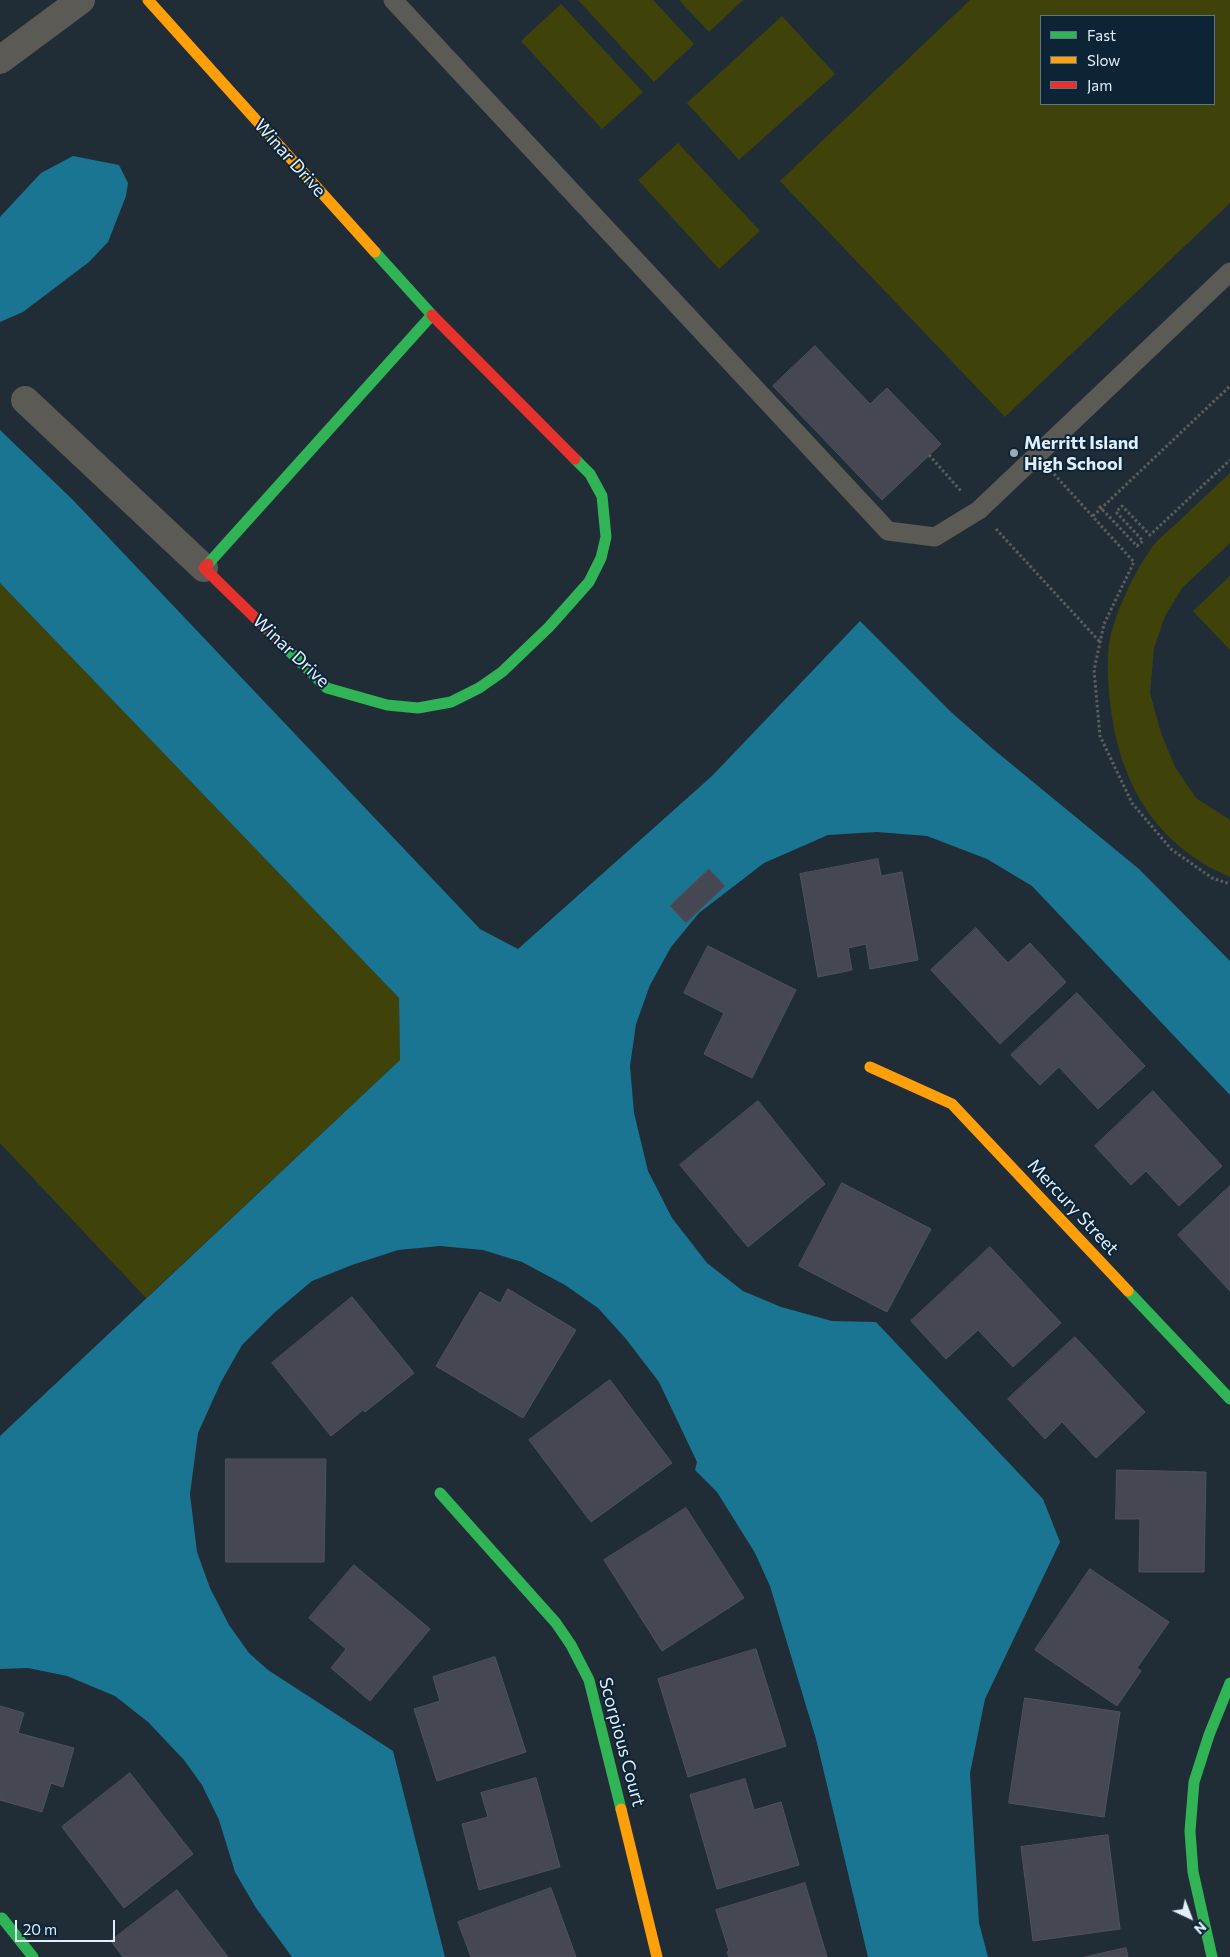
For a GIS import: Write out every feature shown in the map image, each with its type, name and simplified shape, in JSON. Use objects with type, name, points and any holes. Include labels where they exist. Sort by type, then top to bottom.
[{"type":"street","points":[[0,60],[81,0]]},
{"type":"street","name":"Winar Drive","points":[[148,0],[432,315],[590,474],[602,496],[606,538],[601,558],[589,582],[549,627],[502,672],[479,688],[451,702],[418,708],[387,705],[327,688],[204,568]]},
{"type":"street","points":[[25,400],[204,568],[432,315]]},
{"type":"street","name":"Mercury Street","points":[[870,1067],[952,1104],[1230,1399]]},
{"type":"street","name":"Scorpious Court","points":[[440,1493],[556,1623],[571,1645],[589,1680],[657,1957]]},
{"type":"street","points":[[1212,1957],[1193,1872],[1190,1831],[1194,1782],[1209,1735],[1230,1684]]},
{"type":"street","points":[[2,1918],[33,1957]]},
{"type":"lane","points":[[393,0],[888,531],[935,537],[979,510],[1230,272]]},
{"type":"path","points":[[1093,516],[1230,386]]},
{"type":"path","points":[[929,455],[1101,643]]},
{"type":"path","points":[[1037,455],[1134,562],[1104,624],[1094,670],[1100,736],[1132,802],[1170,849],[1212,878],[1230,884]]},
{"type":"path","points":[[1101,507],[1137,546],[1143,541],[1116,512],[1122,506],[1150,535],[1230,460]]},
{"type":"shaded area","points":[[578,0],[653,0],[694,44],[654,82]]},
{"type":"shaded area","points":[[679,0],[743,0],[709,32]]},
{"type":"shaded area","points":[[970,0],[1230,0],[1230,203],[1005,417],[780,181]]},
{"type":"shaded area","points":[[561,4],[643,92],[602,129],[521,41]]},
{"type":"shaded area","points":[[782,16],[835,74],[739,160],[687,103]]},
{"type":"shaded area","points":[[678,143],[760,231],[719,269],[638,180]]},
{"type":"shaded area","points":[[1230,473],[1230,543],[1182,588],[1165,616],[1154,648],[1150,693],[1161,733],[1175,767],[1196,798],[1230,820],[1230,877],[1203,863],[1180,847],[1161,828],[1145,807],[1132,784],[1122,758],[1115,731],[1110,702],[1108,650],[1118,611],[1128,588],[1146,556],[1159,540]]},
{"type":"shaded area","points":[[1230,576],[1230,650],[1193,611]]},
{"type":"shaded area","points":[[0,583],[399,998],[400,1060],[146,1298],[0,1143]]},
{"type":"water","points":[[73,156],[119,165],[128,183],[126,196],[108,242],[89,262],[23,312],[0,322],[0,217],[41,173]]},
{"type":"water","points":[[0,430],[72,499],[480,929],[518,949],[712,776],[860,621],[951,712],[1139,869],[1230,961],[1230,1095],[1032,886],[987,859],[927,836],[877,832],[828,835],[764,863],[699,913],[671,947],[650,985],[636,1024],[630,1066],[634,1113],[648,1171],[672,1218],[707,1263],[743,1291],[781,1307],[832,1321],[876,1322],[1043,1499],[1060,1542],[985,1699],[970,1773],[979,1923],[988,1957],[868,1957],[816,1739],[770,1586],[755,1553],[717,1492],[695,1470],[697,1462],[659,1382],[626,1339],[598,1308],[565,1285],[522,1262],[483,1250],[440,1246],[398,1250],[312,1281],[274,1313],[242,1345],[221,1382],[198,1433],[190,1494],[197,1552],[210,1588],[229,1625],[249,1653],[268,1670],[393,1751],[445,1957],[292,1957],[256,1908],[235,1872],[219,1820],[202,1785],[184,1760],[148,1722],[115,1696],[67,1676],[28,1668],[0,1669],[0,1436],[400,1060],[399,998],[0,583]]},
{"type":"building","points":[[815,346],[870,404],[887,388],[941,444],[882,500],[773,386]]},
{"type":"building","points":[[878,859],[881,876],[902,872],[918,960],[870,969],[866,944],[848,948],[852,970],[818,977],[800,874]]},
{"type":"building","points":[[709,869],[725,886],[686,923],[670,906]]},
{"type":"building","points":[[976,928],[1008,963],[1030,943],[1066,982],[1000,1044],[931,970]]},
{"type":"building","points":[[708,946],[796,990],[752,1078],[704,1054],[724,1013],[684,993]]},
{"type":"building","points":[[1077,993],[1145,1066],[1098,1109],[1059,1067],[1040,1085],[1011,1055]]},
{"type":"building","points":[[1153,1091],[1222,1166],[1179,1206],[1146,1171],[1131,1185],[1095,1146]]},
{"type":"building","points":[[758,1101],[825,1184],[748,1247],[680,1165]]},
{"type":"building","points":[[842,1183],[931,1229],[887,1312],[799,1266]]},
{"type":"building","points":[[1230,1186],[1230,1291],[1178,1235]]},
{"type":"building","points":[[990,1247],[1061,1323],[1013,1367],[978,1330],[946,1359],[911,1321]]},
{"type":"building","points":[[508,1289],[576,1330],[523,1418],[436,1366],[480,1292],[500,1303]]},
{"type":"building","points":[[352,1297],[414,1373],[331,1436],[272,1363]]},
{"type":"building","points":[[1075,1337],[1145,1412],[1096,1458],[1062,1422],[1045,1439],[1008,1399]]},
{"type":"building","points":[[610,1380],[672,1463],[591,1522],[529,1440]]},
{"type":"building","points":[[226,1459],[326,1459],[324,1562],[226,1562]]},
{"type":"building","points":[[1117,1470],[1206,1472],[1204,1572],[1139,1572],[1140,1519],[1116,1519]]},
{"type":"building","points":[[686,1508],[744,1598],[662,1651],[604,1560]]},
{"type":"building","points":[[354,1565],[430,1629],[370,1701],[331,1668],[346,1649],[309,1618]]},
{"type":"building","points":[[1090,1569],[1169,1622],[1137,1668],[1141,1671],[1117,1706],[1035,1650]]},
{"type":"building","points":[[756,1649],[786,1746],[688,1777],[658,1679]]},
{"type":"building","points":[[495,1657],[526,1752],[437,1781],[414,1709],[440,1701],[433,1677]]},
{"type":"building","points":[[1025,1698],[1120,1712],[1104,1817],[1009,1803]]},
{"type":"building","points":[[0,1706],[24,1713],[18,1733],[74,1748],[63,1787],[51,1783],[42,1812],[0,1800]]},
{"type":"building","points":[[130,1773],[193,1854],[124,1908],[62,1827]]},
{"type":"building","points":[[536,1778],[560,1867],[479,1890],[462,1824],[488,1817],[481,1793]]},
{"type":"building","points":[[745,1779],[754,1810],[781,1802],[799,1865],[717,1889],[690,1795]]},
{"type":"building","points":[[1108,1835],[1120,1929],[1033,1941],[1021,1847]]},
{"type":"building","points":[[805,1883],[827,1957],[729,1957],[727,1952],[729,1951],[716,1910]]},
{"type":"building","points":[[551,1888],[576,1957],[471,1957],[458,1922]]},
{"type":"building","points":[[177,1890],[228,1957],[123,1957],[111,1941]]},
{"type":"building","points":[[1126,1948],[1128,1957],[1085,1957]]},
{"type":"traffic: fast","points":[[208,564],[432,315],[375,252]]},
{"type":"traffic: fast","points":[[285,647],[327,688],[387,705],[418,708],[451,702],[479,688],[502,672],[549,627],[589,582],[601,558],[606,537],[602,496],[590,474],[575,459]]},
{"type":"traffic: fast","points":[[1128,1291],[1230,1399]]},
{"type":"traffic: fast","points":[[440,1493],[556,1623],[571,1645],[589,1680],[621,1809]]},
{"type":"traffic: fast","points":[[1212,1957],[1193,1872],[1190,1831],[1194,1782],[1209,1735],[1230,1683]]},
{"type":"traffic: fast","points":[[2,1918],[33,1957]]},
{"type":"traffic: slow","points":[[148,0],[375,252]]},
{"type":"traffic: slow","points":[[870,1067],[952,1104],[1128,1291]]},
{"type":"traffic: slow","points":[[621,1809],[657,1957]]},
{"type":"traffic: jam","points":[[432,315],[575,459]]},
{"type":"traffic: jam","points":[[208,564],[204,568],[285,647]]},
{"type":"place","name":"Merritt Island High School","points":[[1014,453]]}]
